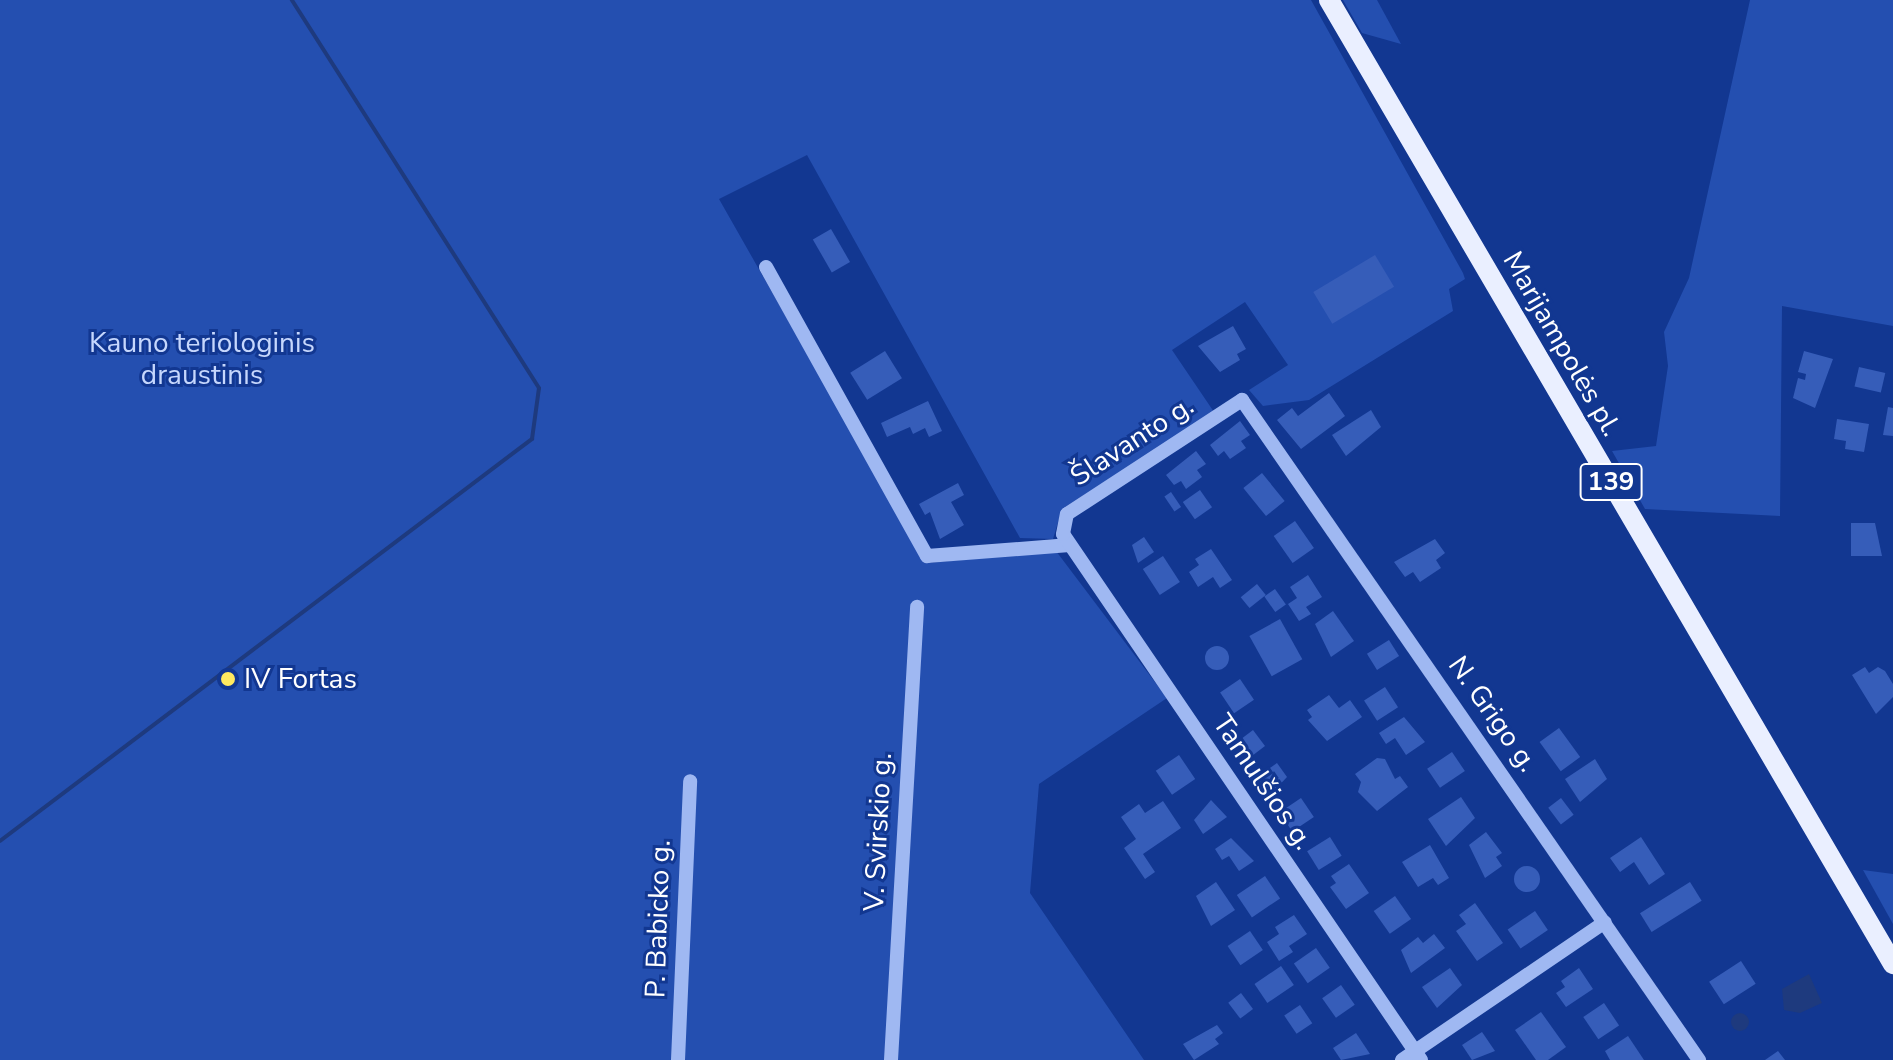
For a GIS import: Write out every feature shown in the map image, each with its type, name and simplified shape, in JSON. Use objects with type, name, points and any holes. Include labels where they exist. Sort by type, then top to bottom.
[{"type":"main road","name":"Marijampolės pl.","points":[[1329,0],[1893,964]]},
{"type":"street","points":[[766,267],[927,556],[1067,539]]},
{"type":"street","name":"Šlavanto g.","points":[[1067,539],[1067,514],[1242,400]]},
{"type":"street","name":"N. Grigo g.","points":[[1242,400],[1699,1060]]},
{"type":"street","name":"Tamulšios g.","points":[[1067,539],[1412,1057]]},
{"type":"street","name":"V. Svirskio g.","points":[[891,1060],[917,607]]},
{"type":"street","name":"P. Babicko g.","points":[[678,1060],[690,781]]},
{"type":"street","points":[[1412,1057],[1605,922]]},
{"type":"green space","name":"Kauno teriologinis draustinis","points":[[0,0],[1311,0],[1463,273],[1465,279],[1449,289],[1453,311],[1309,400],[1263,406],[1249,390],[1288,365],[1245,302],[1172,350],[1214,412],[1062,509],[1053,539],[1020,538],[807,155],[719,199],[922,556],[929,563],[1056,551],[1167,698],[1039,784],[1030,893],[1144,1060],[0,1060]]},
{"type":"green space","points":[[1343,0],[1377,0],[1401,44],[1362,33]]},
{"type":"green space","points":[[1750,0],[1893,0],[1893,326],[1782,306],[1780,516],[1645,509],[1612,451],[1656,446],[1668,366],[1664,332],[1689,278]]},
{"type":"green space","points":[[1863,870],[1893,874],[1893,924]]},
{"type":"shaded area","points":[[1809,974],[1822,1003],[1800,1013],[1784,1010],[1782,989]]},
{"type":"shaded area","points":[[1740,1013],[1749,1022],[1740,1031],[1731,1022]]},
{"type":"building","points":[[831,229],[850,262],[832,272],[813,240]]},
{"type":"building","points":[[1375,255],[1394,287],[1332,324],[1313,292]]},
{"type":"building","points":[[1233,326],[1246,349],[1237,354],[1240,360],[1220,372],[1198,346]]},
{"type":"building","points":[[885,351],[902,378],[867,400],[850,373]]},
{"type":"building","points":[[1804,351],[1833,359],[1815,408],[1793,398],[1798,378],[1805,380],[1806,374],[1798,372]]},
{"type":"building","points":[[1859,367],[1885,373],[1881,393],[1855,386]]},
{"type":"building","points":[[1329,393],[1345,416],[1301,449],[1277,420],[1292,408],[1298,416]]},
{"type":"building","points":[[928,401],[942,431],[929,437],[925,428],[913,434],[910,427],[887,437],[881,423]]},
{"type":"building","points":[[1888,407],[1893,408],[1893,436],[1883,435]]},
{"type":"building","points":[[1371,410],[1381,427],[1346,456],[1332,435]]},
{"type":"building","points":[[1837,419],[1869,424],[1864,452],[1845,449],[1846,441],[1834,439]]},
{"type":"building","points":[[1240,421],[1250,435],[1241,441],[1246,448],[1230,459],[1224,451],[1218,456],[1210,445]]},
{"type":"building","points":[[1196,451],[1206,464],[1197,470],[1202,477],[1186,489],[1181,481],[1174,485],[1166,475]]},
{"type":"building","points":[[1262,473],[1285,501],[1266,516],[1243,488]]},
{"type":"building","points":[[958,483],[964,495],[951,502],[964,525],[940,539],[930,512],[925,515],[919,504]]},
{"type":"building","points":[[1200,490],[1212,507],[1195,519],[1183,502]]},
{"type":"building","points":[[1171,492],[1181,507],[1174,511],[1164,496]]},
{"type":"building","points":[[1295,521],[1314,548],[1293,563],[1274,536]]},
{"type":"building","points":[[1851,523],[1875,523],[1882,556],[1851,556]]},
{"type":"building","points":[[1144,537],[1154,552],[1138,563],[1132,545]]},
{"type":"building","points":[[1435,539],[1445,553],[1436,560],[1441,568],[1420,582],[1413,572],[1405,577],[1394,562]]},
{"type":"building","points":[[1211,549],[1232,580],[1220,588],[1213,577],[1198,587],[1189,572],[1199,565],[1195,559]]},
{"type":"building","points":[[1163,556],[1180,582],[1160,595],[1143,569]]},
{"type":"building","points":[[1308,575],[1322,597],[1306,607],[1311,614],[1299,621],[1288,604],[1297,598],[1290,587]]},
{"type":"building","points":[[1257,584],[1266,595],[1249,608],[1241,597]]},
{"type":"building","points":[[1275,589],[1286,605],[1275,612],[1264,596]]},
{"type":"building","points":[[1333,611],[1354,641],[1331,657],[1315,624]]},
{"type":"building","points":[[1280,619],[1302,659],[1272,676],[1249,636]]},
{"type":"building","points":[[1389,640],[1399,656],[1377,670],[1367,654]]},
{"type":"building","points":[[1217,646],[1228,653],[1229,658],[1222,669],[1217,670],[1206,663],[1205,658],[1212,647]]},
{"type":"building","points":[[1865,667],[1869,673],[1878,667],[1885,671],[1893,684],[1893,697],[1876,714],[1852,675]]},
{"type":"building","points":[[1240,679],[1254,700],[1234,713],[1220,692]]},
{"type":"building","points":[[1385,687],[1398,707],[1377,721],[1364,701]]},
{"type":"building","points":[[1329,695],[1339,708],[1350,700],[1362,717],[1327,741],[1308,720],[1312,717],[1307,710]]},
{"type":"building","points":[[1404,717],[1425,742],[1406,755],[1395,738],[1386,744],[1379,733]]},
{"type":"building","points":[[1559,728],[1580,757],[1561,771],[1540,742]]},
{"type":"building","points":[[1253,730],[1265,746],[1250,757],[1238,741]]},
{"type":"building","points":[[1452,752],[1465,771],[1440,788],[1427,769]]},
{"type":"building","points":[[1179,755],[1195,779],[1172,795],[1156,771]]},
{"type":"building","points":[[1377,758],[1385,759],[1395,779],[1400,776],[1408,787],[1377,811],[1358,792],[1361,782],[1355,774]]},
{"type":"building","points":[[1595,759],[1607,779],[1580,802],[1565,779]]},
{"type":"building","points":[[1277,763],[1287,777],[1270,795],[1257,777]]},
{"type":"building","points":[[1461,797],[1475,818],[1446,846],[1428,819]]},
{"type":"building","points":[[1301,798],[1314,817],[1292,832],[1279,813]]},
{"type":"building","points":[[1561,798],[1574,815],[1561,824],[1548,808]]},
{"type":"building","points":[[1211,800],[1227,817],[1203,834],[1194,820]]},
{"type":"building","points":[[1163,801],[1181,828],[1143,854],[1155,872],[1145,879],[1124,848],[1136,839],[1121,817],[1139,804],[1145,813]]},
{"type":"building","points":[[1486,832],[1502,853],[1496,857],[1502,866],[1485,878],[1469,845]]},
{"type":"building","points":[[1330,837],[1342,856],[1319,870],[1307,851]]},
{"type":"building","points":[[1641,837],[1665,874],[1649,885],[1634,862],[1620,872],[1610,858]]},
{"type":"building","points":[[1231,838],[1254,861],[1239,871],[1229,856],[1222,860],[1215,849]]},
{"type":"building","points":[[1430,845],[1449,878],[1438,885],[1433,878],[1418,887],[1402,862]]},
{"type":"building","points":[[1349,864],[1369,893],[1346,909],[1330,887],[1336,883],[1331,876]]},
{"type":"building","points":[[1527,866],[1536,870],[1540,879],[1536,888],[1527,892],[1518,888],[1514,879],[1518,870]]},
{"type":"building","points":[[1265,876],[1280,898],[1252,917],[1237,895]]},
{"type":"building","points":[[1216,882],[1235,910],[1211,926],[1196,896]]},
{"type":"building","points":[[1690,882],[1702,901],[1652,932],[1640,913]]},
{"type":"building","points":[[1395,896],[1411,919],[1390,934],[1374,911]]},
{"type":"building","points":[[1475,903],[1503,943],[1477,961],[1456,931],[1466,924],[1459,915]]},
{"type":"building","points":[[1535,911],[1548,930],[1521,949],[1508,929]]},
{"type":"building","points":[[1294,915],[1307,934],[1289,946],[1293,952],[1279,961],[1267,942],[1279,934],[1275,927]]},
{"type":"building","points":[[1250,931],[1263,950],[1240,965],[1228,946]]},
{"type":"building","points":[[1434,934],[1445,948],[1411,973],[1401,950],[1418,937],[1423,943]]},
{"type":"building","points":[[1316,948],[1330,968],[1308,983],[1294,963]]},
{"type":"building","points":[[1741,961],[1756,984],[1724,1004],[1709,982]]},
{"type":"building","points":[[1281,966],[1294,985],[1267,1003],[1254,984]]},
{"type":"building","points":[[1450,968],[1462,985],[1437,1008],[1422,987]]},
{"type":"building","points":[[1579,968],[1593,989],[1566,1007],[1556,993],[1565,987],[1561,981]]},
{"type":"building","points":[[1341,985],[1355,1005],[1336,1018],[1322,998]]},
{"type":"building","points":[[1241,993],[1253,1009],[1240,1019],[1228,1003]]},
{"type":"building","points":[[1604,1003],[1619,1025],[1598,1039],[1583,1017]]},
{"type":"building","points":[[1300,1005],[1312,1023],[1297,1034],[1284,1016]]},
{"type":"building","points":[[1541,1012],[1566,1047],[1548,1060],[1536,1060],[1515,1030]]},
{"type":"building","points":[[1217,1025],[1223,1033],[1215,1039],[1219,1044],[1194,1060],[1183,1044]]},
{"type":"building","points":[[1482,1032],[1495,1051],[1472,1060],[1462,1045]]},
{"type":"building","points":[[1356,1033],[1370,1054],[1341,1060],[1333,1048]]},
{"type":"building","points":[[1628,1036],[1644,1060],[1610,1060],[1605,1051]]},
{"type":"building","points":[[1778,1051],[1785,1060],[1765,1060]]},
{"type":"waterway","points":[[0,841],[532,439],[539,388],[292,0]]},
{"type":"place","name":"IV Fortas","points":[[228,679]]}]
